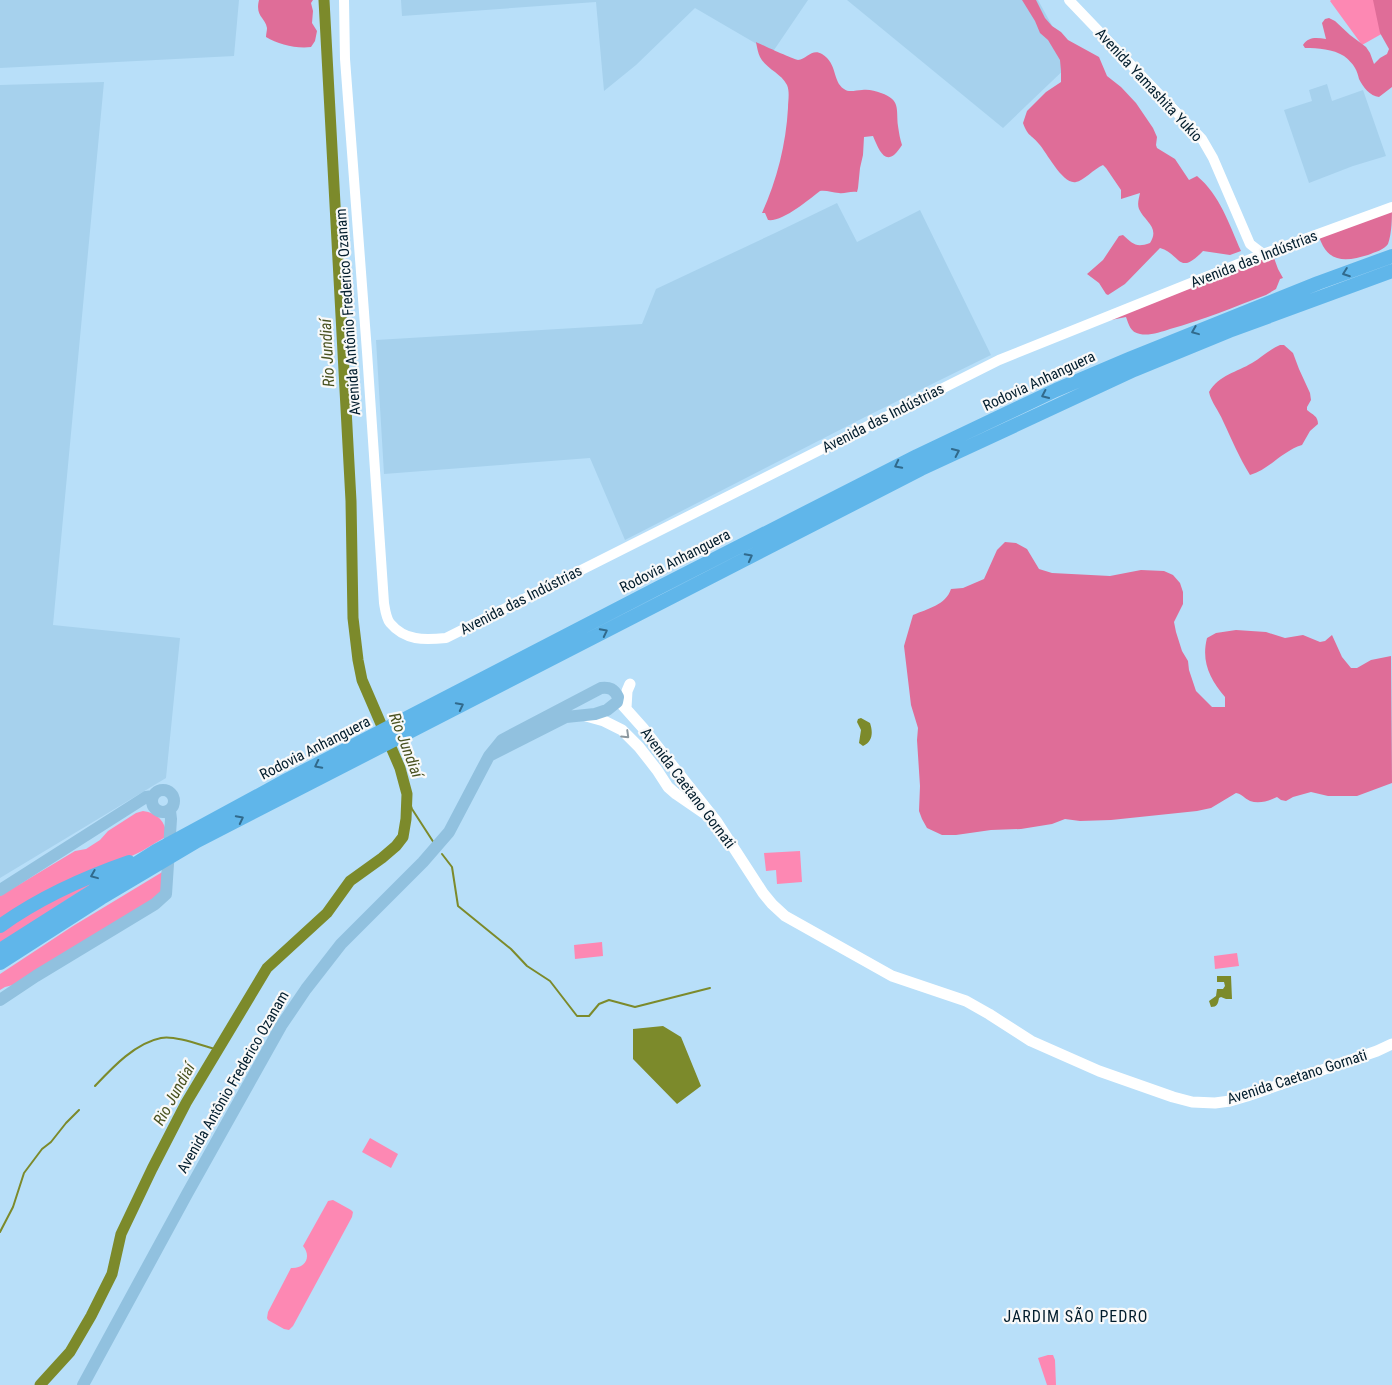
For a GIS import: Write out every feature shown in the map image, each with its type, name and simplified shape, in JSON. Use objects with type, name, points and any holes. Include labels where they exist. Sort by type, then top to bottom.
[{"type":"highway","name":"Rodovia Anhanguera","points":[[0,950],[156,852],[195,836],[364,749],[667,584],[917,456],[1056,390],[1222,320],[1392,256]]},
{"type":"highway","name":"Rodovia Anhanguera","points":[[414,722],[657,606],[921,468],[1058,404],[1229,331],[1392,271]]},
{"type":"highway","name":"Rodovia Anhanguera","points":[[0,963],[140,875],[195,836]]},
{"type":"highway","points":[[0,925],[65,887],[156,852]]},
{"type":"main road","points":[[622,704],[630,684]]},
{"type":"main road","points":[[542,724],[601,688],[608,687],[613,689],[622,704]]},
{"type":"main road","points":[[582,698],[581,707],[583,715]]},
{"type":"main road","points":[[542,724],[566,717],[595,714],[622,704]]},
{"type":"main road","name":"Avenida Caetano Gornati","points":[[622,704],[718,822],[763,893],[785,916],[892,976],[966,1001],[1031,1041],[1099,1071],[1173,1097],[1192,1102],[1215,1103],[1230,1101],[1377,1051],[1392,1044]]},
{"type":"main road","points":[[583,715],[604,721],[622,730],[645,755],[668,787],[718,822]]},
{"type":"main road","name":"Avenida Antônio Frederico Ozanam","points":[[83,1385],[281,1026],[306,989],[341,944],[449,832],[489,756],[542,724]]},
{"type":"main road","points":[[668,787],[678,787],[683,778]]},
{"type":"main road","points":[[0,890],[146,797],[171,819],[166,894],[155,904],[0,1000]]},
{"type":"street","name":"Avenida Antônio Frederico Ozanam","points":[[344,0],[345,59],[384,603],[389,622]]},
{"type":"street","name":"Avenida Yamashita Yukio","points":[[1069,0],[1202,138],[1213,158],[1250,244],[1262,254]]},
{"type":"street","name":"Avenida das Indústrias","points":[[389,622],[406,637],[429,640],[446,638],[999,360],[1262,254],[1392,207]]},
{"type":"shaded area","points":[[0,0],[239,0],[234,56],[0,68]]},
{"type":"shaded area","points":[[259,0],[313,0],[311,3],[313,11],[312,23],[317,31],[315,41],[311,47],[287,45],[266,37],[267,28],[258,10]]},
{"type":"shaded area","points":[[401,0],[808,0],[772,53],[695,8],[636,65],[604,91],[596,2],[402,16]]},
{"type":"shaded area","points":[[847,0],[1038,0],[1072,62],[1003,128]]},
{"type":"shaded area","points":[[1022,0],[1036,0],[1045,18],[1052,26],[1068,40],[1099,57],[1107,76],[1136,103],[1153,128],[1157,137],[1157,148],[1175,159],[1189,180],[1197,176],[1212,192],[1223,210],[1241,251],[1230,255],[1203,251],[1195,259],[1184,263],[1160,248],[1125,284],[1108,295],[1099,283],[1087,274],[1103,260],[1119,236],[1123,235],[1129,241],[1141,245],[1150,243],[1153,233],[1139,209],[1140,193],[1121,199],[1121,190],[1103,165],[1079,181],[1071,182],[1061,174],[1039,144],[1026,131],[1023,123],[1027,111],[1046,92],[1061,82],[1061,71],[1060,60],[1048,40],[1040,33]]},
{"type":"shaded area","points":[[1331,0],[1379,0],[1392,28],[1362,45]]},
{"type":"shaded area","points":[[1373,0],[1392,0],[1392,87],[1379,97],[1373,95],[1365,88],[1354,66],[1344,56],[1330,50],[1305,48],[1303,45],[1311,39],[1326,39],[1322,23],[1325,19],[1329,18],[1366,47],[1374,64],[1387,54],[1389,49],[1380,33]]},
{"type":"shaded area","points":[[756,42],[798,60],[818,52],[827,58],[833,67],[840,86],[844,89],[850,91],[874,91],[887,96],[895,102],[902,145],[897,152],[888,157],[881,153],[873,136],[864,137],[857,192],[820,191],[795,210],[774,220],[768,220],[765,213],[762,213],[776,175],[783,148],[789,94],[784,81],[760,57]]},
{"type":"shaded area","points":[[104,82],[53,625],[180,638],[166,778],[0,878],[0,85]]},
{"type":"shaded area","points":[[1327,84],[1332,101],[1363,90],[1386,156],[1309,183],[1284,110],[1312,101],[1309,90]]},
{"type":"shaded area","points":[[837,203],[857,242],[920,210],[991,355],[865,417],[625,540],[590,458],[384,474],[376,340],[642,324],[656,289]]},
{"type":"shaded area","points":[[1392,205],[1389,240],[1388,244],[1382,249],[1362,257],[1343,259],[1332,256],[1323,246],[1319,236]]},
{"type":"shaded area","points":[[1270,256],[1274,258],[1283,278],[1280,279],[1276,289],[1266,295],[1194,322],[1151,334],[1134,332],[1130,328],[1126,317],[1111,320],[1108,318]]},
{"type":"shaded area","points":[[1280,345],[1284,345],[1293,353],[1310,393],[1311,400],[1307,410],[1316,417],[1318,424],[1310,431],[1302,445],[1288,451],[1264,469],[1250,475],[1209,392],[1223,378],[1252,363]]},
{"type":"shaded area","points":[[1005,542],[1016,543],[1027,549],[1039,569],[1052,573],[1110,576],[1141,570],[1164,571],[1173,575],[1180,583],[1183,592],[1183,604],[1174,622],[1176,632],[1182,651],[1188,661],[1196,691],[1212,707],[1225,707],[1225,697],[1211,677],[1205,655],[1207,638],[1216,633],[1236,630],[1266,632],[1285,638],[1303,635],[1320,642],[1325,641],[1332,635],[1342,657],[1351,668],[1357,668],[1371,660],[1391,656],[1392,783],[1357,796],[1328,796],[1311,792],[1286,801],[1277,797],[1264,802],[1253,802],[1236,793],[1211,808],[1197,811],[1111,820],[1080,821],[1065,819],[1052,824],[1021,829],[942,835],[927,828],[919,811],[918,728],[911,705],[904,646],[913,615],[940,603],[949,594],[951,589],[963,588],[984,579],[997,550]]},
{"type":"shaded area","points":[[861,718],[870,723],[872,730],[869,742],[863,746],[859,743],[861,730],[857,722]]},
{"type":"shaded area","points":[[143,811],[153,814],[160,819],[165,826],[167,836],[142,851],[0,920],[0,896],[75,851],[86,849],[100,840],[108,831],[136,813]]},
{"type":"shaded area","points":[[800,851],[802,882],[777,884],[776,870],[766,871],[764,853]]},
{"type":"shaded area","points":[[164,871],[163,887],[159,895],[17,984],[0,990],[0,974],[73,926]]},
{"type":"shaded area","points":[[99,879],[0,943],[0,931],[37,907]]},
{"type":"shaded area","points":[[602,942],[603,956],[575,959],[574,945]]},
{"type":"shaded area","points":[[1237,953],[1239,966],[1215,969],[1214,956]]},
{"type":"shaded area","points":[[1217,976],[1231,976],[1232,999],[1221,997],[1216,1006],[1211,1007],[1209,1001],[1216,996],[1217,989],[1223,989],[1225,986],[1224,982],[1217,982]]},
{"type":"shaded area","points":[[663,1026],[681,1037],[701,1086],[677,1104],[633,1059],[633,1029]]},
{"type":"shaded area","points":[[370,1138],[398,1154],[391,1168],[362,1152]]},
{"type":"shaded area","points":[[333,1200],[351,1210],[353,1212],[352,1217],[293,1326],[289,1330],[284,1329],[268,1320],[268,1312],[291,1268],[300,1267],[306,1262],[307,1254],[303,1246],[328,1201]]},
{"type":"shaded area","points":[[1053,1355],[1055,1360],[1056,1385],[1047,1385],[1038,1358]]},
{"type":"waterway","name":"Rio Jundiaí","points":[[40,1385],[70,1352],[91,1316],[112,1274],[121,1234],[152,1169],[186,1103],[267,968],[327,913],[350,881],[382,858],[403,837],[407,794],[400,768],[362,680],[353,618],[351,501],[324,0]]},
{"type":"waterway","points":[[407,794],[412,809],[434,843]]},
{"type":"waterway","points":[[442,854],[452,867],[458,906],[511,949],[527,966],[550,981],[577,1016],[589,1016],[599,1004],[609,1000],[635,1007],[710,988]]},
{"type":"waterway","points":[[95,1086],[133,1051],[142,1045],[161,1038],[167,1037],[189,1041],[218,1050]]},
{"type":"waterway","points":[[0,1232],[13,1207],[24,1173],[42,1149],[51,1142],[79,1110]]},
{"type":"district","name":"JARDIM SÃO PEDRO","points":[[1076,1316]]}]
